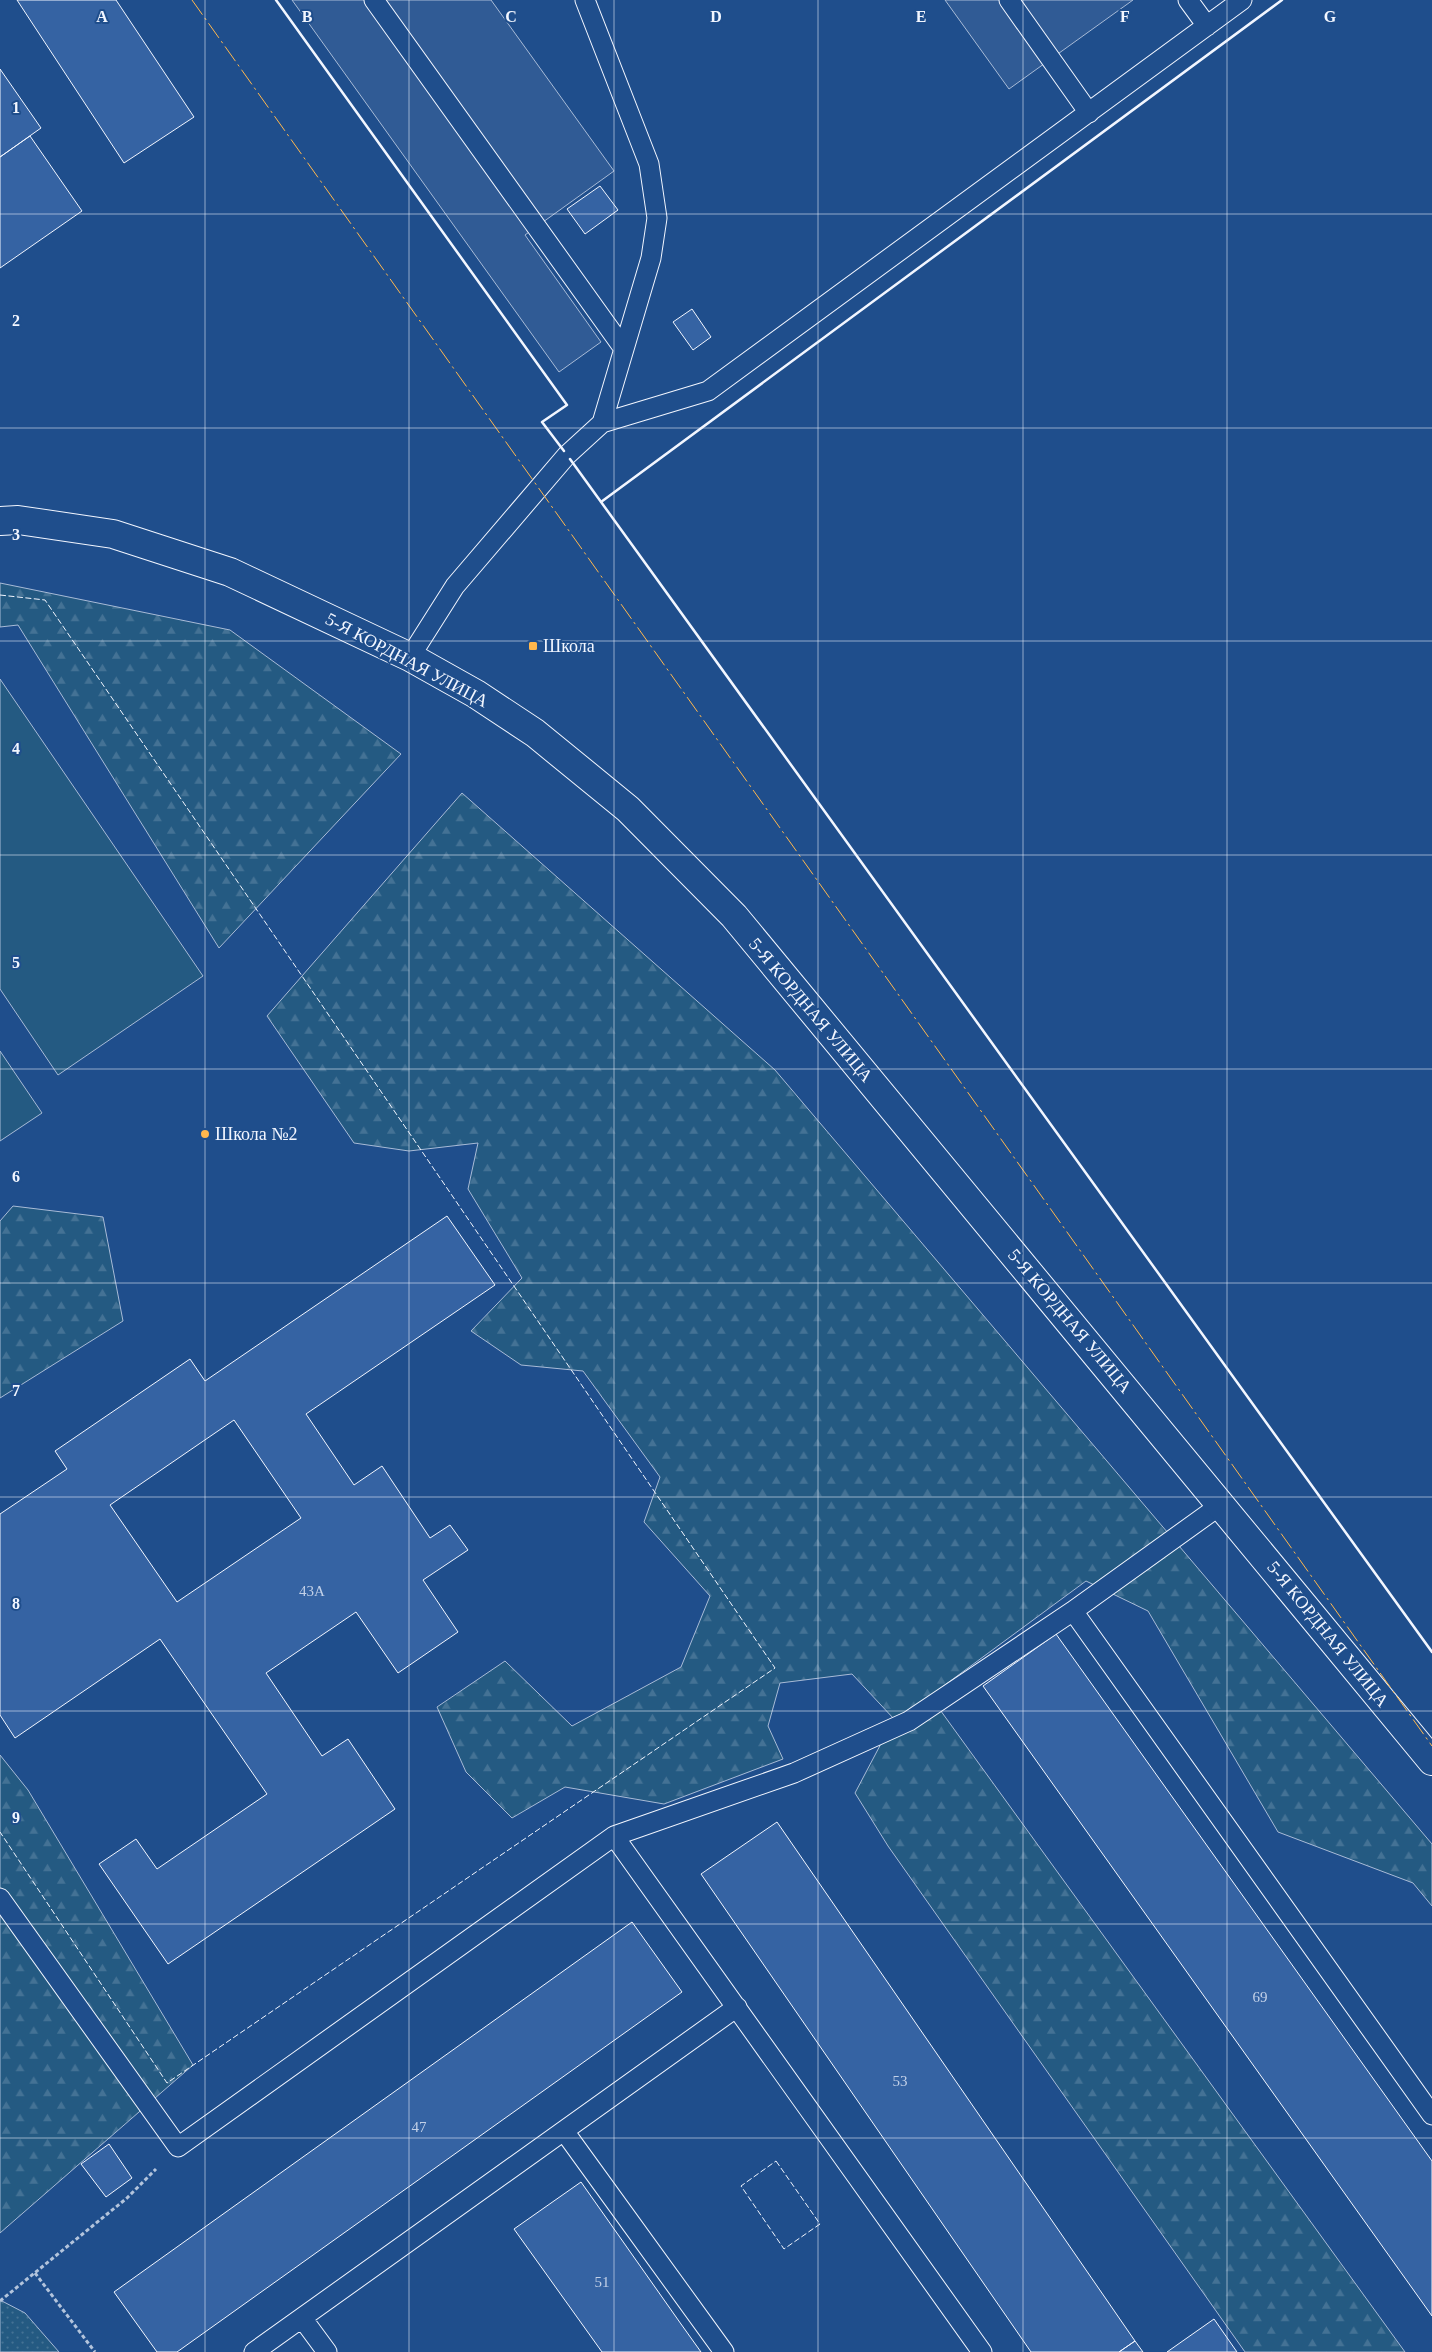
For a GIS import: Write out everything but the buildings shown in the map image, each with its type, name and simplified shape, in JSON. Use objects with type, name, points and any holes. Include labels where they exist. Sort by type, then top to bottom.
[{"type":"main road","name":"5-Я КОРДНАЯ УЛИЦА","points":[[0,520],[18,520],[114,534],[230,572],[410,657],[476,694],[535,733],[628,809],[734,916],[1222,1504],[1432,1761]]},
{"type":"lane","points":[[374,0],[624,349]]},
{"type":"lane","points":[[585,0],[649,164],[657,218],[652,258],[602,422]]},
{"type":"lane","points":[[1009,0],[1089,113]]},
{"type":"lane","points":[[1188,0],[1207,26]]},
{"type":"lane","points":[[410,657],[455,586],[567,455],[602,422],[708,391],[1242,0]]},
{"type":"lane","points":[[0,1898],[178,2147],[614,1836],[794,1773],[909,1721],[1073,1611],[1222,1504]]},
{"type":"lane","points":[[1073,1611],[1432,2115]]},
{"type":"lane","points":[[614,1836],[982,2352]]},
{"type":"lane","points":[[254,2352],[737,2007]]},
{"type":"lane","points":[[564,2131],[724,2352]]},
{"type":"lane","points":[[302,2318],[327,2352]]},
{"type":"path","points":[[0,2301],[127,2198],[178,2147]]},
{"type":"path","points":[[35,2272],[95,2352]]},
{"type":"green space","points":[[0,583],[230,630],[401,754],[219,948],[18,625],[0,627]]},
{"type":"green space","points":[[0,679],[203,976],[58,1075],[0,989]]},
{"type":"green space","points":[[462,793],[775,1070],[1432,1844],[1432,1906],[1413,1883],[1278,1832],[1148,1611],[1086,1581],[930,1696],[1405,2352],[1245,2352],[888,1846],[855,1793],[894,1719],[852,1674],[780,1683],[768,1726],[783,1759],[664,1804],[565,1787],[512,1818],[466,1772],[437,1707],[505,1661],[572,1726],[681,1667],[710,1596],[644,1522],[660,1477],[583,1371],[521,1365],[471,1331],[522,1278],[468,1189],[478,1143],[409,1151],[354,1143],[267,1016]]},
{"type":"green space","points":[[0,1051],[42,1113],[0,1141]]},
{"type":"green space","points":[[13,1206],[103,1217],[123,1321],[0,1398],[0,1221]]},
{"type":"green space","points":[[0,1755],[28,1790],[193,2065],[0,2233]]},
{"type":"green space","points":[[0,2300],[25,2313],[59,2352],[0,2352]]},
{"type":"shaded area","points":[[292,0],[491,0],[614,171],[525,235],[601,342],[559,372]]},
{"type":"shaded area","points":[[945,0],[1133,0],[1009,89]]},
{"type":"fence","points":[[0,595],[45,600],[775,1668],[167,2083],[0,1832]]},
{"type":"fence","points":[[776,2161],[820,2224],[784,2249],[741,2186],[776,2161]]},
{"type":"wall","points":[[276,0],[567,405],[542,422],[564,451]]},
{"type":"wall","points":[[601,502],[1282,0]]},
{"type":"wall","points":[[570,459],[1432,1652]]},
{"type":"power","points":[[192,0],[1432,1746]]},
{"type":"place","name":"Школа","points":[[533,646]]},
{"type":"place","name":"Школа №2","points":[[205,1134]]}]
